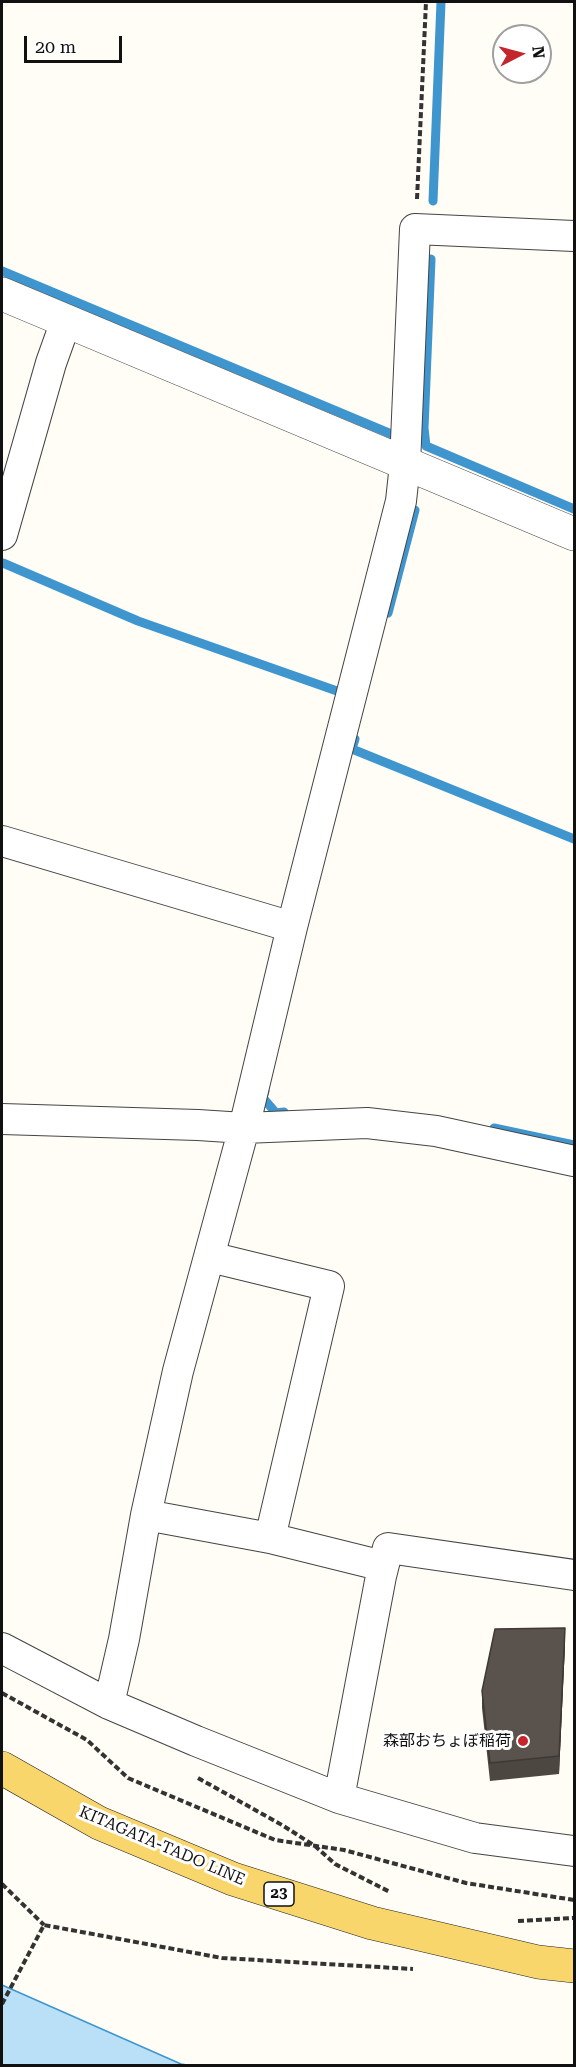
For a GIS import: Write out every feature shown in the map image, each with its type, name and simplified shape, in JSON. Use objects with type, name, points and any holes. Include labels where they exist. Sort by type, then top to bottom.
[{"type":"main road","name":"KITAGATA-TADO LINE","points":[[2,1768],[99,1823],[233,1879],[372,1923],[538,1962],[574,1966]]},
{"type":"street","points":[[110,1704],[146,1515],[178,1371],[244,1128],[292,927],[401,501],[405,464],[415,229],[574,236]]},
{"type":"street","points":[[2,294],[574,534]]},
{"type":"street","points":[[2,535],[51,363],[66,321]]},
{"type":"street","points":[[2,841],[292,927]]},
{"type":"street","points":[[2,1119],[244,1128],[367,1123],[436,1131],[574,1161]]},
{"type":"street","points":[[210,1257],[329,1286],[270,1539]]},
{"type":"street","points":[[146,1515],[270,1539],[383,1566]]},
{"type":"street","points":[[339,1798],[388,1548],[574,1575]]},
{"type":"street","points":[[2,1648],[110,1704],[339,1798],[475,1838],[574,1851]]},
{"type":"path","points":[[415,229],[426,2]]},
{"type":"path","points":[[2,1693],[87,1740],[128,1778],[275,1840],[344,1850],[466,1882],[574,1900]]},
{"type":"path","points":[[189,1773],[282,1825],[315,1846],[335,1864],[396,1894]]},
{"type":"path","points":[[2,1884],[44,1925],[222,1958],[430,1970],[450,1941]]},
{"type":"path","points":[[2,2004],[44,1925]]},
{"type":"water","points":[[2,1985],[181,2064],[187,2065],[2,2065]]},
{"type":"building","name":"森部おちょぼ稲荷","points":[[565,1628],[559,1756],[490,1763],[482,1691],[495,1629]]},
{"type":"waterway","points":[[433,201],[441,2]]},
{"type":"waterway","points":[[431,259],[424,428],[426,446],[574,509]]},
{"type":"waterway","points":[[2,271],[396,436]]},
{"type":"waterway","points":[[388,613],[415,510]]},
{"type":"waterway","points":[[3,563],[138,621],[337,691]]},
{"type":"waterway","points":[[355,739],[352,749],[574,839]]},
{"type":"waterway","points":[[265,1091],[263,1098],[276,1113],[284,1112]]},
{"type":"waterway","points":[[494,1128],[574,1145]]},
{"type":"place","name":"森部おちょぼ稲荷","points":[[523,1741]]}]
